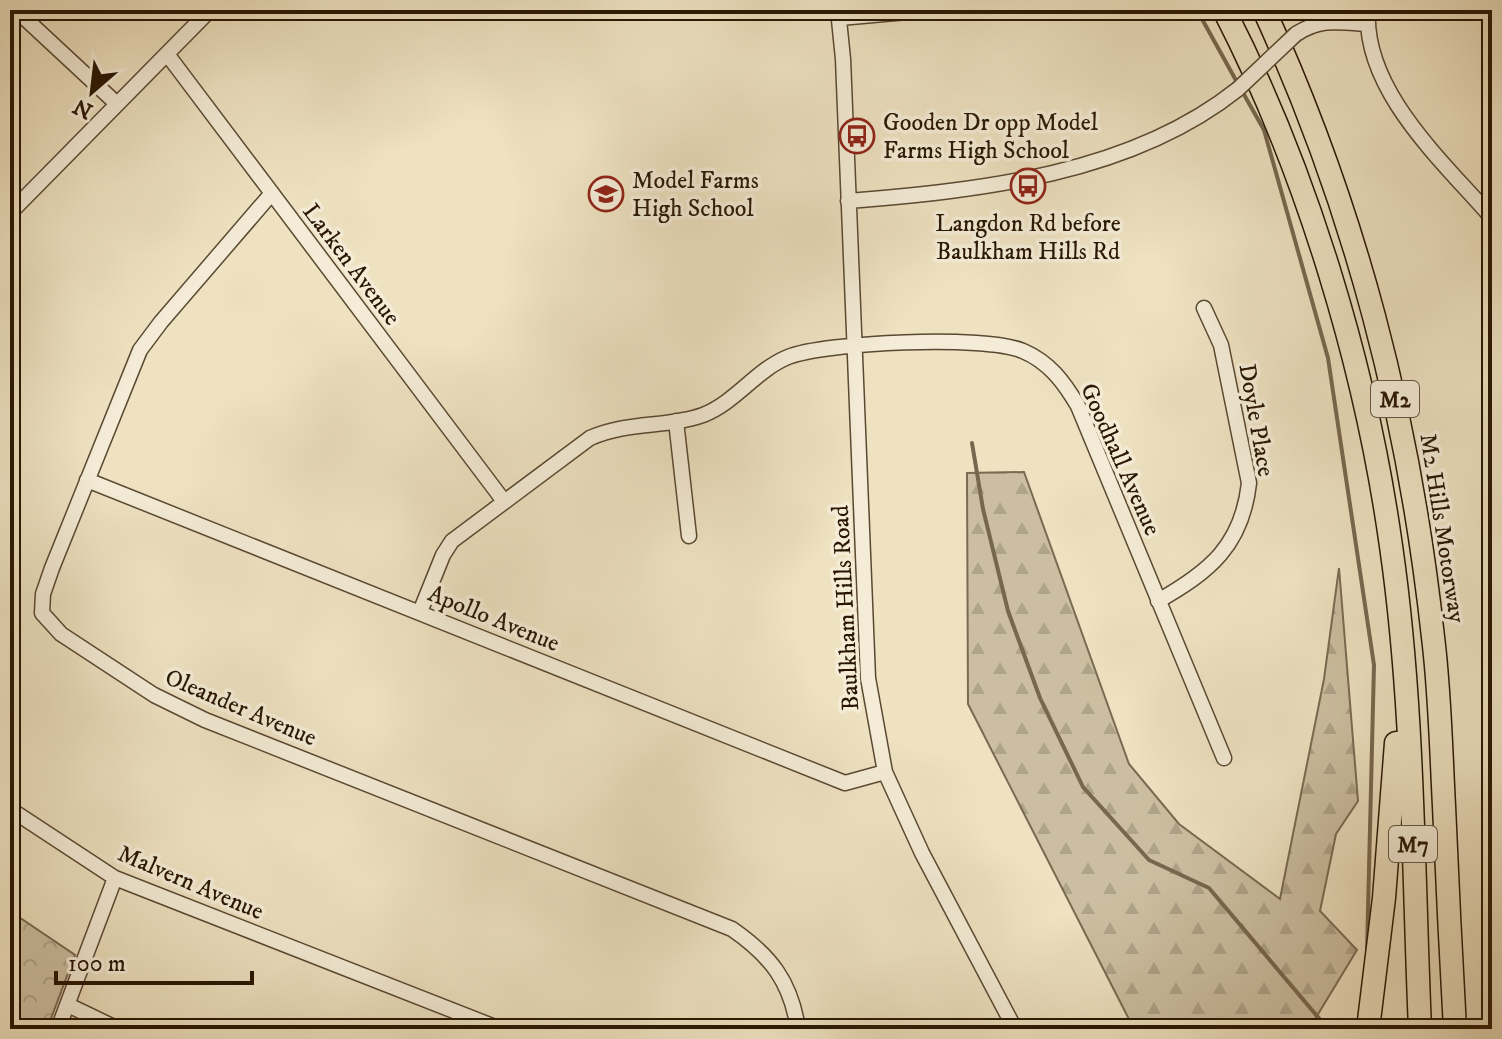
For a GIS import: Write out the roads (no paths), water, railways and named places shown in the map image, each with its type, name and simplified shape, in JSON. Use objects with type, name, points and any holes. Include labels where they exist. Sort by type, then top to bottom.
[{"type":"highway","name":"M2","points":[[1224,10],[1273,115],[1341,317],[1369,430],[1393,559],[1402,658],[1384,898],[1368,1029]]},
{"type":"highway","name":"M2 Hills Motorway","points":[[1264,10],[1298,87],[1349,230],[1387,361],[1412,482],[1434,641],[1455,1029]]},
{"type":"highway","name":"M7","points":[[1402,658],[1420,1029]]},
{"type":"street","points":[[16,10],[117,104]]},
{"type":"street","points":[[10,213],[210,10]]},
{"type":"street","points":[[839,14],[929,10]]},
{"type":"street","name":"Baulkham Hills Road","points":[[839,14],[868,678],[885,772],[916,841],[1015,1029]]},
{"type":"street","points":[[848,201],[972,187],[1125,152],[1187,125],[1238,89],[1296,34],[1311,24],[1367,17],[1374,61],[1390,92],[1492,218]]},
{"type":"street","name":"Larken Avenue","points":[[167,54],[503,500]]},
{"type":"street","name":"Oleander Avenue","points":[[272,193],[140,350],[41,604],[48,623],[154,695],[205,720],[732,929],[766,957],[790,990],[798,1029]]},
{"type":"street","name":"Doyle Place","points":[[1158,601],[1211,566],[1229,544],[1246,505],[1249,483],[1221,345],[1204,308]]},
{"type":"street","name":"Goodhall Avenue","points":[[420,612],[443,555],[452,541],[590,438],[625,426],[698,416],[725,404],[783,359],[817,349],[977,342],[1003,344],[1025,351],[1049,366],[1066,385],[1078,406],[1224,758]]},
{"type":"street","points":[[676,421],[689,536]]},
{"type":"street","name":"Apollo Avenue","points":[[87,480],[845,783],[885,772]]},
{"type":"street","name":"Malvern Avenue","points":[[10,809],[115,878],[500,1029]]},
{"type":"street","points":[[58,1029],[115,878]]},
{"type":"street","points":[[68,1005],[118,1029]]},
{"type":"waterway","points":[[1197,10],[1238,84]]},
{"type":"waterway","points":[[1242,91],[1264,130],[1328,358],[1374,665],[1367,951]]},
{"type":"waterway","points":[[972,443],[983,509],[1008,611],[1040,698],[1083,787],[1149,860],[1209,888],[1328,1029]]},
{"type":"place","name":"Gooden Dr opp Model Farms High School","points":[[857,136]]},
{"type":"place","name":"Langdon Rd before Baulkham Hills Rd","points":[[1028,186]]},
{"type":"place","name":"Model Farms High School","points":[[606,194]]}]
